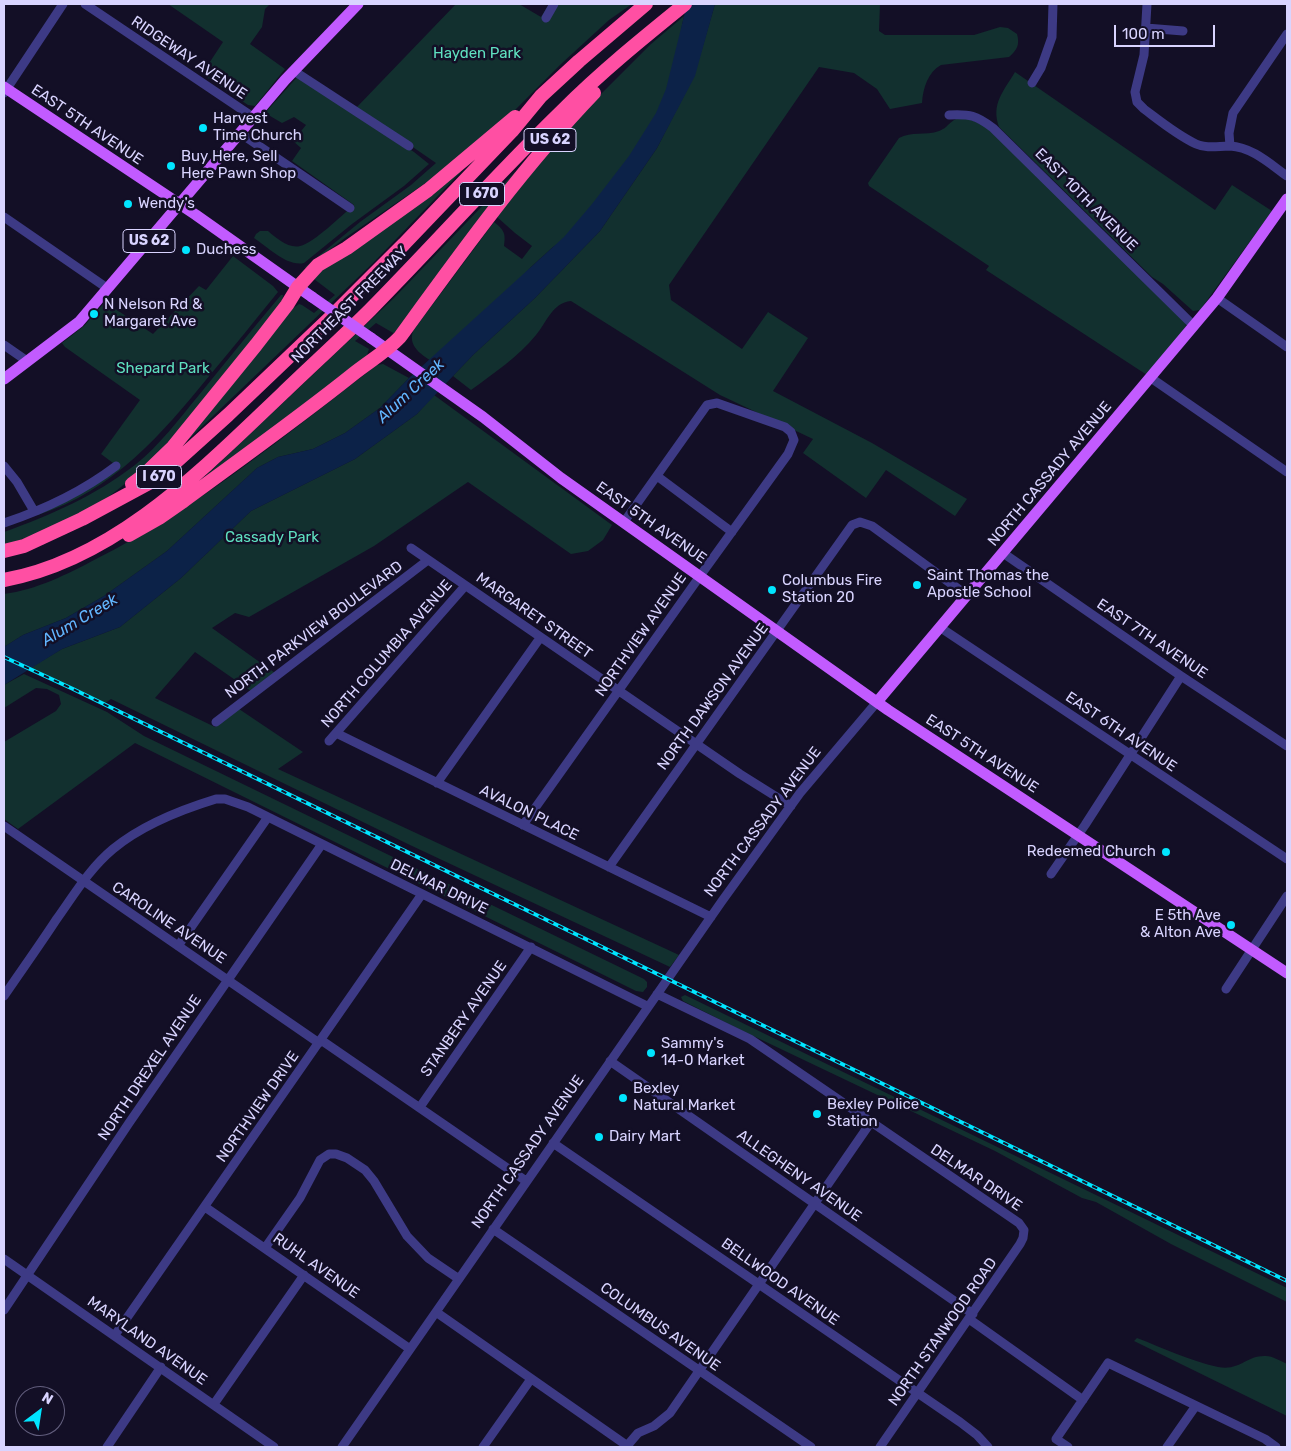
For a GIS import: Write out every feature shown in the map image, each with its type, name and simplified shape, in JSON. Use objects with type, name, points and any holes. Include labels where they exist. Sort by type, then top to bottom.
[{"type":"highway","name":"NORTHEAST FREEWAY","points":[[4,551],[24,546],[82,519],[158,478],[312,336],[404,244],[512,131],[541,96],[646,4]]},
{"type":"highway","name":"NORTHEAST FREEWAY","points":[[4,580],[63,563],[73,558],[111,538],[179,489],[225,448],[368,312],[561,112],[616,60],[685,4]]},
{"type":"highway","name":"US 62","points":[[388,350],[400,337],[528,166],[560,128],[664,21]]},
{"type":"highway","name":"US 62","points":[[298,287],[318,265],[346,248],[428,190],[541,96]]},
{"type":"highway","points":[[97,510],[144,475],[173,447],[256,346],[298,287]]},
{"type":"highway","points":[[73,558],[116,541],[159,518],[368,362],[388,350]]},
{"type":"main road","points":[[180,205],[253,117],[358,4]]},
{"type":"main road","name":"EAST 5TH AVENUE","points":[[5,90],[180,205],[371,338],[466,406],[561,478],[877,702],[1287,973]]},
{"type":"main road","name":"US 62","points":[[4,379],[79,322],[180,205]]},
{"type":"main road","name":"NORTH CASSADY AVENUE","points":[[877,702],[1217,298],[1285,205]]},
{"type":"street","points":[[5,90],[63,4]]},
{"type":"street","name":"RIDGEWAY AVENUE","points":[[84,4],[253,117]]},
{"type":"street","points":[[546,18],[554,4]]},
{"type":"street","points":[[1032,84],[1041,68],[1052,37],[1053,4]]},
{"type":"street","points":[[1147,4],[1144,55],[1135,92],[1138,102],[1144,110],[1195,144],[1206,147],[1230,146],[1245,149],[1258,155],[1287,176]]},
{"type":"street","points":[[1146,28],[1183,31]]},
{"type":"street","points":[[1230,146],[1228,133],[1233,113],[1287,34]]},
{"type":"street","points":[[294,71],[409,146]]},
{"type":"street","name":"EAST 10TH AVENUE","points":[[949,115],[970,114],[993,128],[1194,326]]},
{"type":"street","points":[[240,133],[350,208]]},
{"type":"street","points":[[4,217],[107,288]]},
{"type":"street","points":[[1217,298],[1287,347]]},
{"type":"street","points":[[4,345],[27,361]]},
{"type":"street","points":[[1151,378],[1287,472]]},
{"type":"street","name":"NORTHVIEW AVENUE","points":[[523,825],[788,454],[794,440],[791,432],[784,427],[723,405],[711,403],[704,409],[657,476]]},
{"type":"street","points":[[4,466],[17,482],[34,511]]},
{"type":"street","points":[[4,523],[79,490],[116,466]]},
{"type":"street","points":[[624,522],[657,476],[732,532]]},
{"type":"street","name":"NORTH DAWSON AVENUE","points":[[609,867],[852,525],[860,522],[872,526],[968,596]]},
{"type":"street","name":"MARGARET STREET","points":[[411,548],[696,744],[791,806]]},
{"type":"street","name":"EAST 7TH AVENUE","points":[[1003,553],[1181,676],[1287,746]]},
{"type":"street","name":"NORTH PARKVIEW BOULEVARD","points":[[216,722],[428,560]]},
{"type":"street","name":"NORTH COLUMBIA AVENUE","points":[[330,741],[465,586]]},
{"type":"street","name":"EAST 6TH AVENUE","points":[[941,628],[1287,858]]},
{"type":"street","points":[[437,783],[540,638]]},
{"type":"street","points":[[1051,874],[1181,676]]},
{"type":"street","name":"NORTH CASSADY AVENUE","points":[[342,1447],[647,1006],[791,806],[823,764],[877,702]]},
{"type":"street","name":"AVALON PLACE","points":[[336,733],[711,917]]},
{"type":"street","name":"DELMAR DRIVE","points":[[83,881],[114,848],[154,823],[216,799],[233,802],[268,817],[647,1006]]},
{"type":"street","points":[[178,946],[268,817]]},
{"type":"street","name":"CAROLINE AVENUE","points":[[4,826],[526,1181]]},
{"type":"street","name":"NORTH DREXEL AVENUE","points":[[4,1310],[322,844]]},
{"type":"street","points":[[4,996],[83,881]]},
{"type":"street","name":"NORTHVIEW DRIVE","points":[[115,1335],[206,1207],[422,894]]},
{"type":"street","points":[[1226,989],[1287,896]]},
{"type":"street","name":"STANBERY AVENUE","points":[[420,1108],[531,947]]},
{"type":"street","name":"DELMAR DRIVE","points":[[657,994],[750,1039],[1019,1223],[1024,1230]]},
{"type":"street","name":"ALLEGHENY AVENUE","points":[[610,1061],[814,1203],[971,1316],[1083,1400]]},
{"type":"street","points":[[436,1312],[627,1447],[638,1433],[654,1426],[667,1416],[871,1122]]},
{"type":"street","name":"BELLWOOD AVENUE","points":[[553,1143],[968,1427],[988,1447]]},
{"type":"street","points":[[265,1248],[300,1198],[320,1160],[329,1154],[341,1155],[365,1170],[374,1181],[407,1236],[428,1258],[459,1279]]},
{"type":"street","name":"RUHL AVENUE","points":[[206,1207],[410,1349]]},
{"type":"street","name":"COLUMBUS AVENUE","points":[[493,1229],[811,1447]]},
{"type":"street","name":"NORTH STANWOOD ROAD","points":[[880,1447],[1020,1244],[1024,1230]]},
{"type":"street","name":"MARYLAND AVENUE","points":[[4,1259],[274,1447]]},
{"type":"street","points":[[214,1404],[304,1275]]},
{"type":"street","points":[[1068,1447],[1056,1438],[1108,1363],[1196,1407],[1262,1443],[1276,1447]]},
{"type":"street","points":[[110,1445],[161,1367]]},
{"type":"street","points":[[483,1447],[531,1379]]},
{"type":"street","points":[[1167,1447],[1196,1407]]},
{"type":"green space","points":[[168,4],[270,4],[265,9],[262,27],[250,44],[285,69],[255,106],[248,105],[202,74],[223,42]]},
{"type":"green space","name":"Hayden Park","points":[[456,4],[519,4],[541,17],[549,4],[632,4],[609,20],[561,64],[502,123],[446,169],[345,238],[311,266],[304,268],[360,222],[411,185],[436,163],[356,108]]},
{"type":"green space","points":[[715,4],[880,4],[879,31],[885,35],[974,35],[1000,27],[1008,28],[1017,34],[1017,47],[1009,57],[941,65],[936,68],[927,81],[922,103],[890,109],[877,89],[854,73],[819,67],[669,285],[671,300],[742,349],[768,312],[808,338],[773,391],[872,443],[967,499],[955,516],[886,470],[866,498],[803,453],[813,439],[720,395],[571,301],[554,309],[536,335],[522,350],[471,390],[453,376],[535,298],[600,231],[657,148],[694,76]]},
{"type":"green space","points":[[684,16],[675,96],[586,224],[553,247],[532,266],[439,366],[423,356],[413,343],[413,331],[494,222],[503,232],[505,238],[504,246],[522,259],[532,246],[497,217],[567,128],[651,44]]},
{"type":"green space","points":[[1015,72],[1215,210],[1232,185],[1272,211],[1200,310],[1193,311],[1163,284],[1152,277],[999,127],[996,112],[999,98]]},
{"type":"green space","points":[[298,76],[414,152],[429,164],[404,186],[352,224],[304,263],[291,262],[284,259],[254,238],[256,234],[260,231],[268,231],[279,240],[291,246],[300,246],[313,240],[354,205],[292,161],[301,148],[293,141],[306,125],[294,117],[282,123],[265,113]]},
{"type":"green space","points":[[964,117],[988,127],[1185,320],[1186,326],[1183,331],[1147,375],[986,270],[989,266],[869,186],[868,183],[899,138],[939,131],[955,119]]},
{"type":"green space","points":[[459,169],[461,172],[373,263],[189,439],[187,437],[292,309],[299,304],[314,313],[335,295],[314,279],[318,272]]},
{"type":"green space","points":[[515,172],[518,174],[395,334],[376,323],[355,341],[369,349],[366,358],[196,485],[394,298]]},
{"type":"green space","name":"Shepard Park","points":[[233,256],[273,286],[278,292],[173,418],[134,458],[113,476],[90,491],[65,505],[38,515],[37,512],[117,466],[101,454],[140,400],[62,343],[84,326],[105,302],[153,334],[199,286],[206,290]]},
{"type":"green space","points":[[281,295],[283,295],[282,304],[186,422],[138,473],[101,502],[81,514],[24,539],[4,545],[4,532],[88,496],[144,458],[161,441]]},
{"type":"green space","points":[[383,364],[409,378],[380,408],[345,433],[313,449],[278,457],[257,468],[167,551],[104,596],[66,618],[23,635],[4,647],[4,594],[28,589],[63,576],[134,539],[241,469],[377,365]]},
{"type":"green space","name":"Cassady Park","points":[[434,395],[612,525],[603,540],[588,551],[571,554],[468,482],[374,546],[249,617],[235,613],[212,628],[275,673],[251,691],[195,652],[155,698],[215,727],[239,709],[303,752],[278,769],[679,955],[670,967],[410,845],[111,699],[104,704],[30,668],[62,649],[120,627],[181,578],[251,511],[355,459],[417,414]]},
{"type":"green space","points":[[24,674],[107,712],[144,736],[644,979],[647,982],[647,987],[643,992],[636,991],[135,743],[18,829],[4,819],[4,742],[56,711],[61,704],[59,695],[47,689],[36,688],[4,708],[4,685]]},
{"type":"green space","points":[[685,995],[1287,1288],[1287,1302],[1171,1244],[1096,1202],[1082,1198],[995,1151],[683,1001],[681,997]]},
{"type":"green space","points":[[1137,1338],[1187,1358],[1218,1367],[1232,1367],[1259,1356],[1274,1358],[1287,1364],[1287,1416],[1134,1341]]},
{"type":"water","name":"Alum Creek","points":[[687,4],[715,4],[695,76],[657,148],[600,231],[535,298],[473,355],[417,414],[355,459],[251,511],[181,578],[120,627],[62,649],[4,685],[4,647],[23,635],[66,618],[104,596],[167,551],[257,468],[278,457],[313,449],[345,433],[380,408],[409,378],[564,237],[629,156],[656,113],[666,89]]},
{"type":"railway","points":[[4,657],[1287,1281]]},
{"type":"place","name":"Harvest Time Church","points":[[203,128]]},
{"type":"place","name":"Buy Here, Sell Here Pawn Shop","points":[[171,166]]},
{"type":"place","name":"Wendy's","points":[[128,204]]},
{"type":"place","name":"Duchess","points":[[186,250]]},
{"type":"place","name":"N Nelson Rd & Margaret Ave","points":[[94,314]]},
{"type":"place","name":"Saint Thomas the Apostle School","points":[[917,585]]},
{"type":"place","name":"Columbus Fire Station 20","points":[[772,590]]},
{"type":"place","name":"Redeemed Church","points":[[1166,852]]},
{"type":"place","name":"E 5th Ave & Alton Ave","points":[[1231,925]]},
{"type":"place","name":"Sammy's 14-0 Market","points":[[651,1053]]},
{"type":"place","name":"Bexley Natural Market","points":[[623,1098]]},
{"type":"place","name":"Bexley Police Station","points":[[817,1114]]},
{"type":"place","name":"Dairy Mart","points":[[599,1137]]}]
